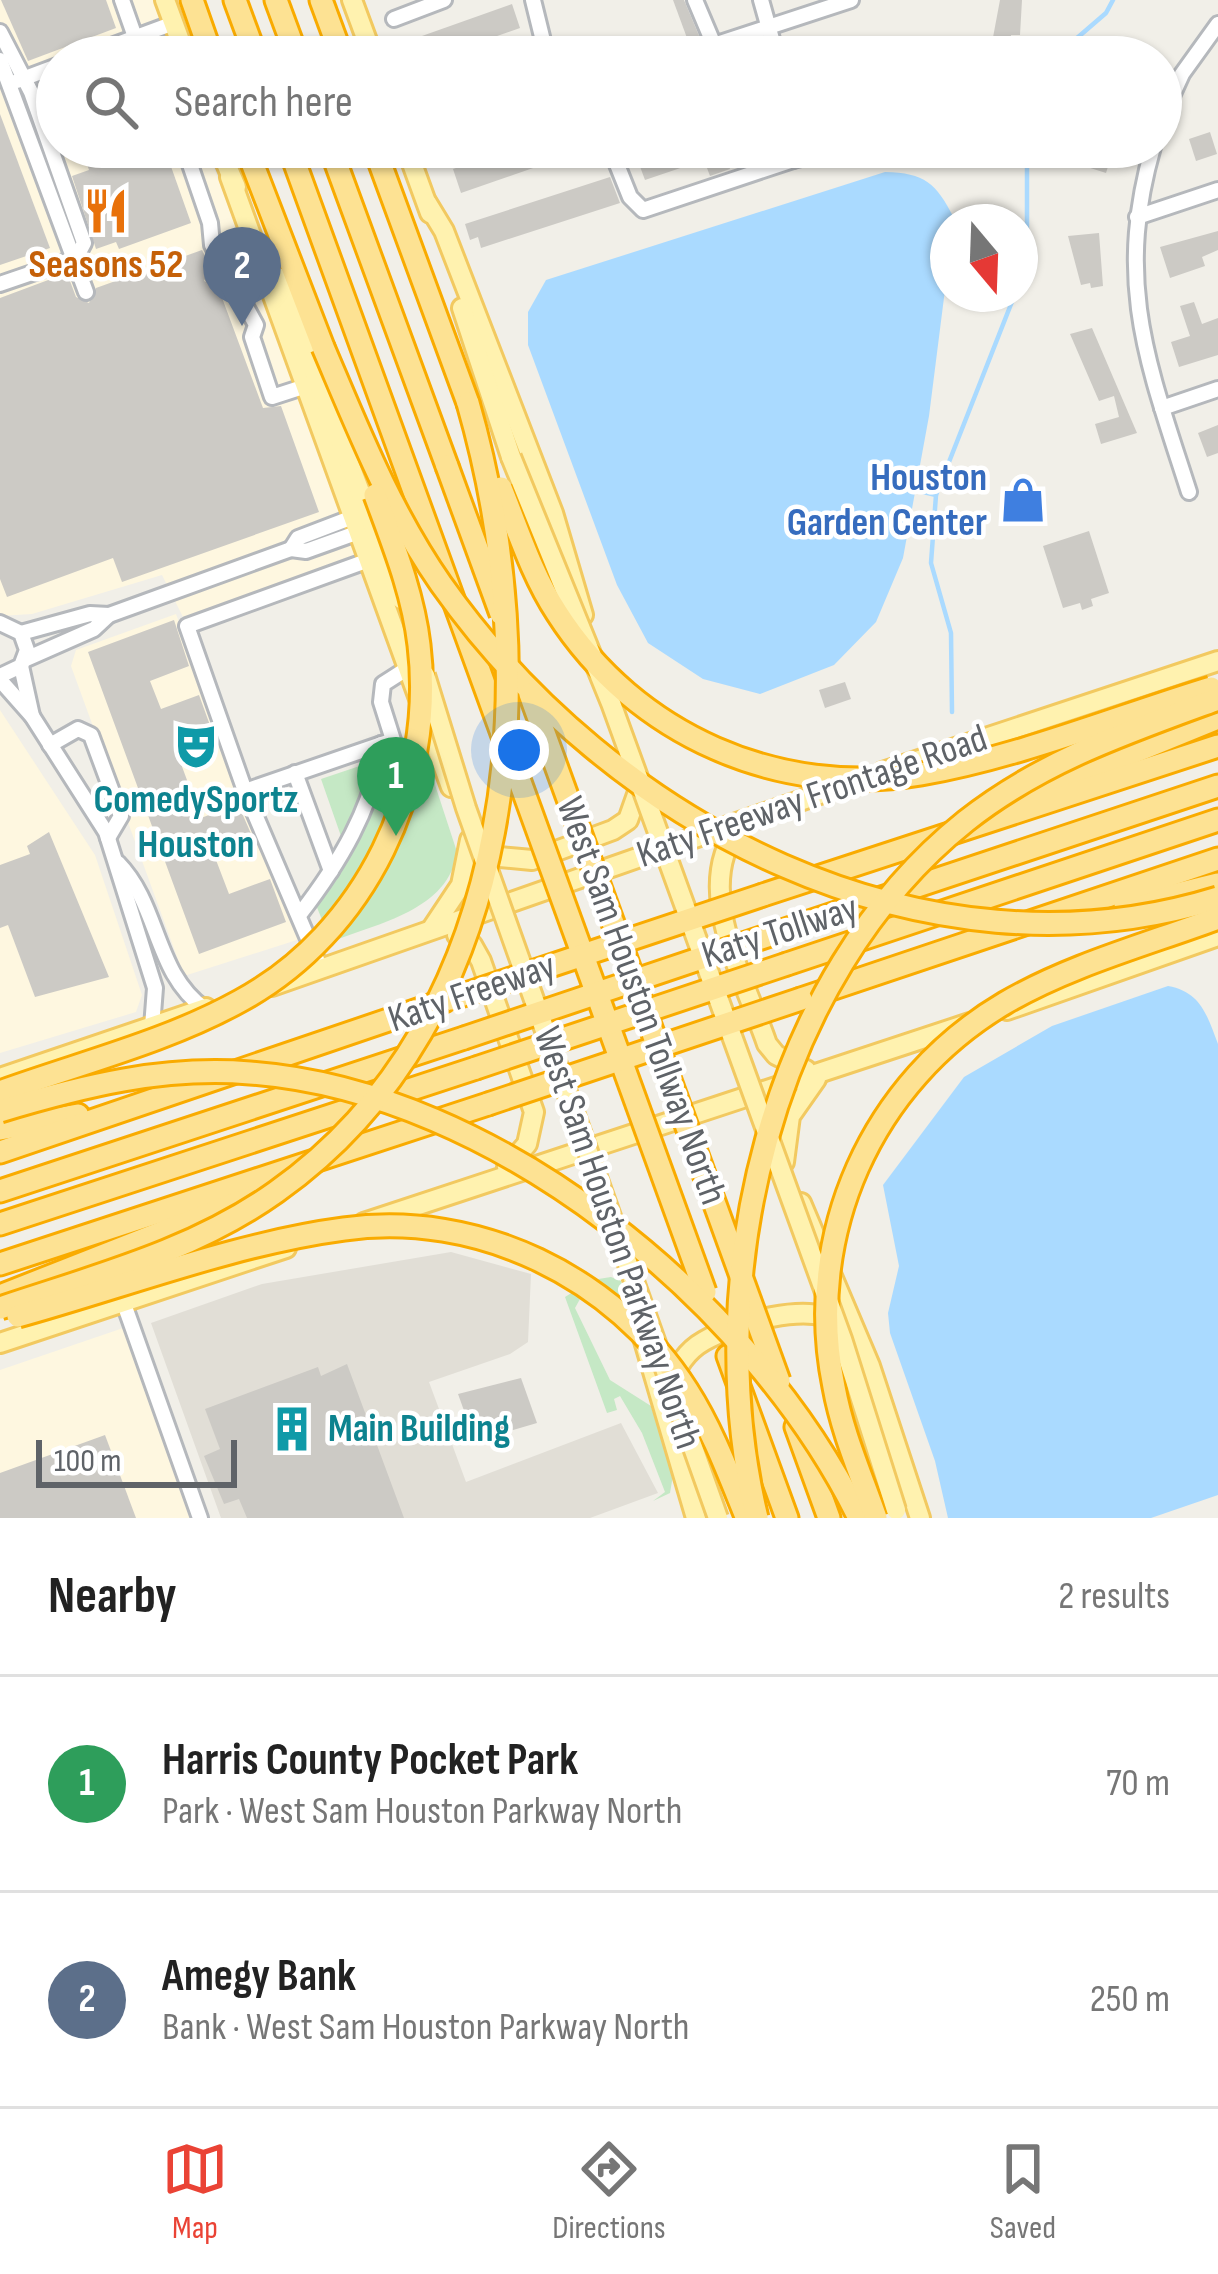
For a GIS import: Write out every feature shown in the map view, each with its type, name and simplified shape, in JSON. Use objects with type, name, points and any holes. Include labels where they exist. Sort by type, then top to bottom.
[{"type":"highway","points":[[192,0],[205,36]]},
{"type":"highway","points":[[235,0],[248,36]]},
{"type":"highway","points":[[276,0],[289,36]]},
{"type":"highway","points":[[321,0],[334,36]]},
{"type":"highway","points":[[0,1092],[186,1026],[257,991],[336,923],[389,838],[418,739],[419,646],[406,584],[254,168]]},
{"type":"highway","name":"West Sam Houston Tollway North","points":[[297,168],[787,1518]]},
{"type":"highway","name":"West Sam Houston Tollway North","points":[[338,168],[829,1518]]},
{"type":"highway","points":[[382,168],[530,562],[575,640],[608,678],[651,713],[741,760],[835,778],[920,774],[1218,686]]},
{"type":"highway","points":[[323,347],[404,525],[464,615],[515,674],[588,745],[679,811],[808,875],[884,901],[967,920],[1025,926],[1106,924],[1218,898]]},
{"type":"highway","points":[[0,1308],[174,1249],[276,1192],[356,1121],[428,1019],[478,893],[501,794],[509,722],[504,562],[468,403]]},
{"type":"highway","points":[[757,1518],[739,1402],[742,1253],[764,1148],[819,1010],[878,916],[962,825],[1064,759],[1218,699]]},
{"type":"highway","points":[[892,854],[1218,718]]},
{"type":"highway","name":"Katy Freeway","points":[[0,1152],[1218,746]]},
{"type":"highway","name":"Katy Tollway","points":[[0,1191],[1218,786]]},
{"type":"highway","name":"Katy Tollway","points":[[0,1224],[1218,820]]},
{"type":"highway","points":[[0,1264],[1218,859]]},
{"type":"highway","points":[[961,946],[1218,884]]},
{"type":"highway","points":[[891,1515],[834,1388],[824,1300],[846,1193],[881,1120],[921,1068],[1007,1001],[1218,918]]},
{"type":"highway","points":[[0,1112],[140,1076],[252,1073],[371,1099],[484,1146],[614,1226],[709,1309],[791,1406],[860,1518]]},
{"type":"highway","points":[[0,1129],[150,1102]]},
{"type":"highway","points":[[0,1296],[204,1218],[400,1133]]},
{"type":"highway","points":[[0,1321],[342,1229],[404,1226],[478,1238],[569,1276],[632,1322],[699,1409],[747,1518]]},
{"type":"main road","points":[[165,0],[178,36]]},
{"type":"main road","points":[[352,0],[365,36]]},
{"type":"main road","name":"West Sam Houston Parkway North","points":[[227,168],[301,326],[404,608],[466,808],[718,1518]]},
{"type":"main road","points":[[414,168],[511,457],[611,703],[842,1339],[891,1515]]},
{"type":"main road","points":[[230,176],[582,1152],[696,1518]]},
{"type":"main road","points":[[427,202],[444,231],[553,513],[658,849],[751,1098],[784,1162],[870,1366],[920,1518]]},
{"type":"main road","name":"Katy Freeway Frontage Road","points":[[0,1078],[658,849],[1218,662]]},
{"type":"main road","points":[[639,788],[667,805],[746,819],[725,845],[717,896],[766,1044],[776,1055],[820,1076]]},
{"type":"main road","points":[[470,840],[500,857],[532,860],[628,820],[639,788]]},
{"type":"main road","points":[[470,840],[461,885],[434,927],[466,940],[477,952],[533,1112],[527,1144],[484,1184]]},
{"type":"main road","points":[[0,1343],[820,1076],[1218,936]]},
{"type":"main road","points":[[784,1162],[790,1116],[820,1076]]},
{"type":"main road","points":[[484,1184],[554,1181],[576,1189],[602,1210]]},
{"type":"main road","points":[[661,1410],[681,1361],[705,1340],[799,1312],[832,1318],[854,1339],[870,1366]]},
{"type":"street","points":[[122,0],[139,36],[173,23]]},
{"type":"street","points":[[394,19],[444,0]]},
{"type":"street","points":[[533,0],[542,36]]},
{"type":"street","points":[[694,0],[708,36]]},
{"type":"street","points":[[761,0],[771,36]]},
{"type":"street","points":[[747,36],[851,0]]},
{"type":"street","points":[[1182,74],[1218,24]]},
{"type":"street","points":[[0,32],[10,83]]},
{"type":"street","points":[[0,60],[10,83],[31,92],[36,106]]},
{"type":"street","points":[[0,284],[76,258],[84,243],[58,168]]},
{"type":"street","points":[[190,168],[219,274],[256,325],[252,337],[272,397],[306,386]]},
{"type":"street","points":[[618,168],[630,197],[643,210],[757,168]]},
{"type":"street","points":[[1148,168],[1137,217],[1135,289],[1140,333],[1190,492]]},
{"type":"street","points":[[1137,217],[1218,190]]},
{"type":"street","points":[[76,258],[86,292]]},
{"type":"street","points":[[219,274],[260,259]]},
{"type":"street","points":[[1162,408],[1218,389]]},
{"type":"street","points":[[152,1027],[155,988],[108,838],[32,716],[0,678],[94,629],[109,615],[290,549],[298,538],[356,524]]},
{"type":"street","points":[[321,969],[245,791],[187,626],[369,560]]},
{"type":"street","points":[[21,633],[90,614],[109,615]]},
{"type":"street","points":[[2,620],[21,633],[32,716]]},
{"type":"street","points":[[245,791],[393,740],[381,701],[383,684],[408,668]]},
{"type":"street","points":[[50,745],[78,729],[91,735],[121,816],[108,838]]},
{"type":"street","points":[[300,914],[331,871],[370,796],[381,744]]},
{"type":"street","points":[[296,773],[331,871]]},
{"type":"street","points":[[118,863],[138,883],[176,985],[205,1009]]},
{"type":"street","points":[[123,1301],[200,1518]]},
{"type":"shaded area","points":[[0,0],[153,0],[166,36],[36,36],[36,168],[214,168],[360,558],[185,621],[162,575],[32,614],[0,616]]},
{"type":"shaded area","points":[[176,614],[300,939],[184,976],[71,666],[76,650]]},
{"type":"shaded area","points":[[0,710],[95,855],[142,995],[136,1012],[0,1053]]},
{"type":"shaded area","points":[[451,1252],[531,1274],[528,1342],[510,1354],[429,1382],[466,1482],[621,1423],[658,1493],[590,1518],[221,1518],[151,1323],[262,1284]]},
{"type":"shaded area","points":[[132,1325],[200,1518],[0,1518],[0,1370]]},
{"type":"green space","points":[[422,745],[457,852],[451,872],[441,888],[409,912],[331,942],[316,905],[349,859],[321,779]]},
{"type":"green space","points":[[611,1277],[621,1281],[635,1325],[594,1300],[580,1299],[575,1308],[610,1380],[651,1406],[673,1475],[670,1493],[653,1501],[665,1492],[642,1433],[620,1396],[614,1399],[617,1410],[607,1413],[565,1297],[592,1280]]},
{"type":"water","points":[[885,172],[920,178],[941,196],[946,204],[930,204],[930,312],[942,312],[903,558],[876,622],[834,665],[760,694],[703,679],[648,643],[617,585],[528,345],[528,312],[546,280]]},
{"type":"water","points":[[1168,986],[1195,999],[1218,1044],[1218,1495],[1151,1518],[948,1518],[935,1461],[890,1333],[888,1313],[899,1266],[883,1185],[964,1077],[1052,1026]]},
{"type":"building","points":[[1,0],[106,0],[116,28],[95,36],[36,36],[36,58],[28,61]]},
{"type":"building","points":[[673,0],[684,0],[699,36],[686,36]]},
{"type":"building","points":[[1000,0],[1022,0],[1020,35],[993,36]]},
{"type":"building","points":[[512,4],[520,28],[497,36],[422,36]]},
{"type":"building","points":[[0,114],[50,248],[0,265]]},
{"type":"building","points":[[1210,132],[1217,154],[1196,161],[1189,139]]},
{"type":"building","points":[[172,168],[191,223],[119,249],[116,242],[96,249],[72,176],[89,170]]},
{"type":"building","points":[[456,168],[533,168],[461,193]]},
{"type":"building","points":[[641,168],[680,168],[645,180]]},
{"type":"building","points":[[707,168],[730,168],[730,169],[710,176]]},
{"type":"building","points":[[610,177],[620,203],[481,248],[478,237],[470,240],[465,224]]},
{"type":"building","points":[[1218,231],[1218,250],[1202,257],[1205,266],[1170,278],[1160,247]]},
{"type":"building","points":[[1099,233],[1103,286],[1091,288],[1090,283],[1081,285],[1068,236]]},
{"type":"building","points":[[202,250],[210,266],[204,281],[218,287],[263,408],[281,406],[319,512],[122,582],[113,558],[7,597],[0,579],[0,298],[67,273],[76,297],[89,303],[96,288]]},
{"type":"building","points":[[1194,302],[1202,324],[1218,318],[1218,355],[1179,367],[1171,342],[1190,336],[1180,306]]},
{"type":"building","points":[[1092,328],[1137,433],[1101,444],[1095,424],[1119,417],[1114,396],[1099,401],[1070,334]]},
{"type":"building","points":[[1218,425],[1218,453],[1207,457],[1198,433]]},
{"type":"building","points":[[1089,531],[1109,593],[1091,599],[1093,606],[1082,610],[1080,603],[1063,608],[1043,546]]},
{"type":"building","points":[[174,620],[189,666],[150,681],[161,709],[199,695],[215,739],[177,753],[201,818],[238,804],[256,845],[216,860],[229,894],[270,879],[286,922],[199,954],[88,652]]},
{"type":"building","points":[[845,682],[851,699],[825,708],[819,690]]},
{"type":"building","points":[[49,832],[109,977],[35,997],[8,925],[0,928],[0,865],[30,854],[27,846]]},
{"type":"building","name":"Main Building","points":[[347,1364],[404,1518],[247,1518],[239,1499],[224,1504],[204,1456],[220,1449],[205,1409],[318,1367],[321,1376]]},
{"type":"building","points":[[521,1378],[537,1423],[475,1441],[458,1394]]},
{"type":"building","points":[[105,1435],[136,1518],[0,1518],[0,1473]]},
{"type":"waterway","points":[[1079,36],[1106,13],[1113,0]]},
{"type":"waterway","points":[[1027,168],[1027,204]]},
{"type":"waterway","points":[[952,712],[951,633],[931,563],[936,495],[1008,312]]},
{"type":"waterway","points":[[915,490],[936,495]]},
{"type":"place","name":"Seasons 52","points":[[106,211]]},
{"type":"place","name":"Amegy Bank","points":[[242,326]]},
{"type":"place","name":"Houston Garden Center","points":[[1023,500]]},
{"type":"place","name":"ComedySportz Houston","points":[[196,746]]},
{"type":"place","name":"Harris County Pocket Park","points":[[396,836]]},
{"type":"place","name":"Main Building","points":[[292,1429]]}]
